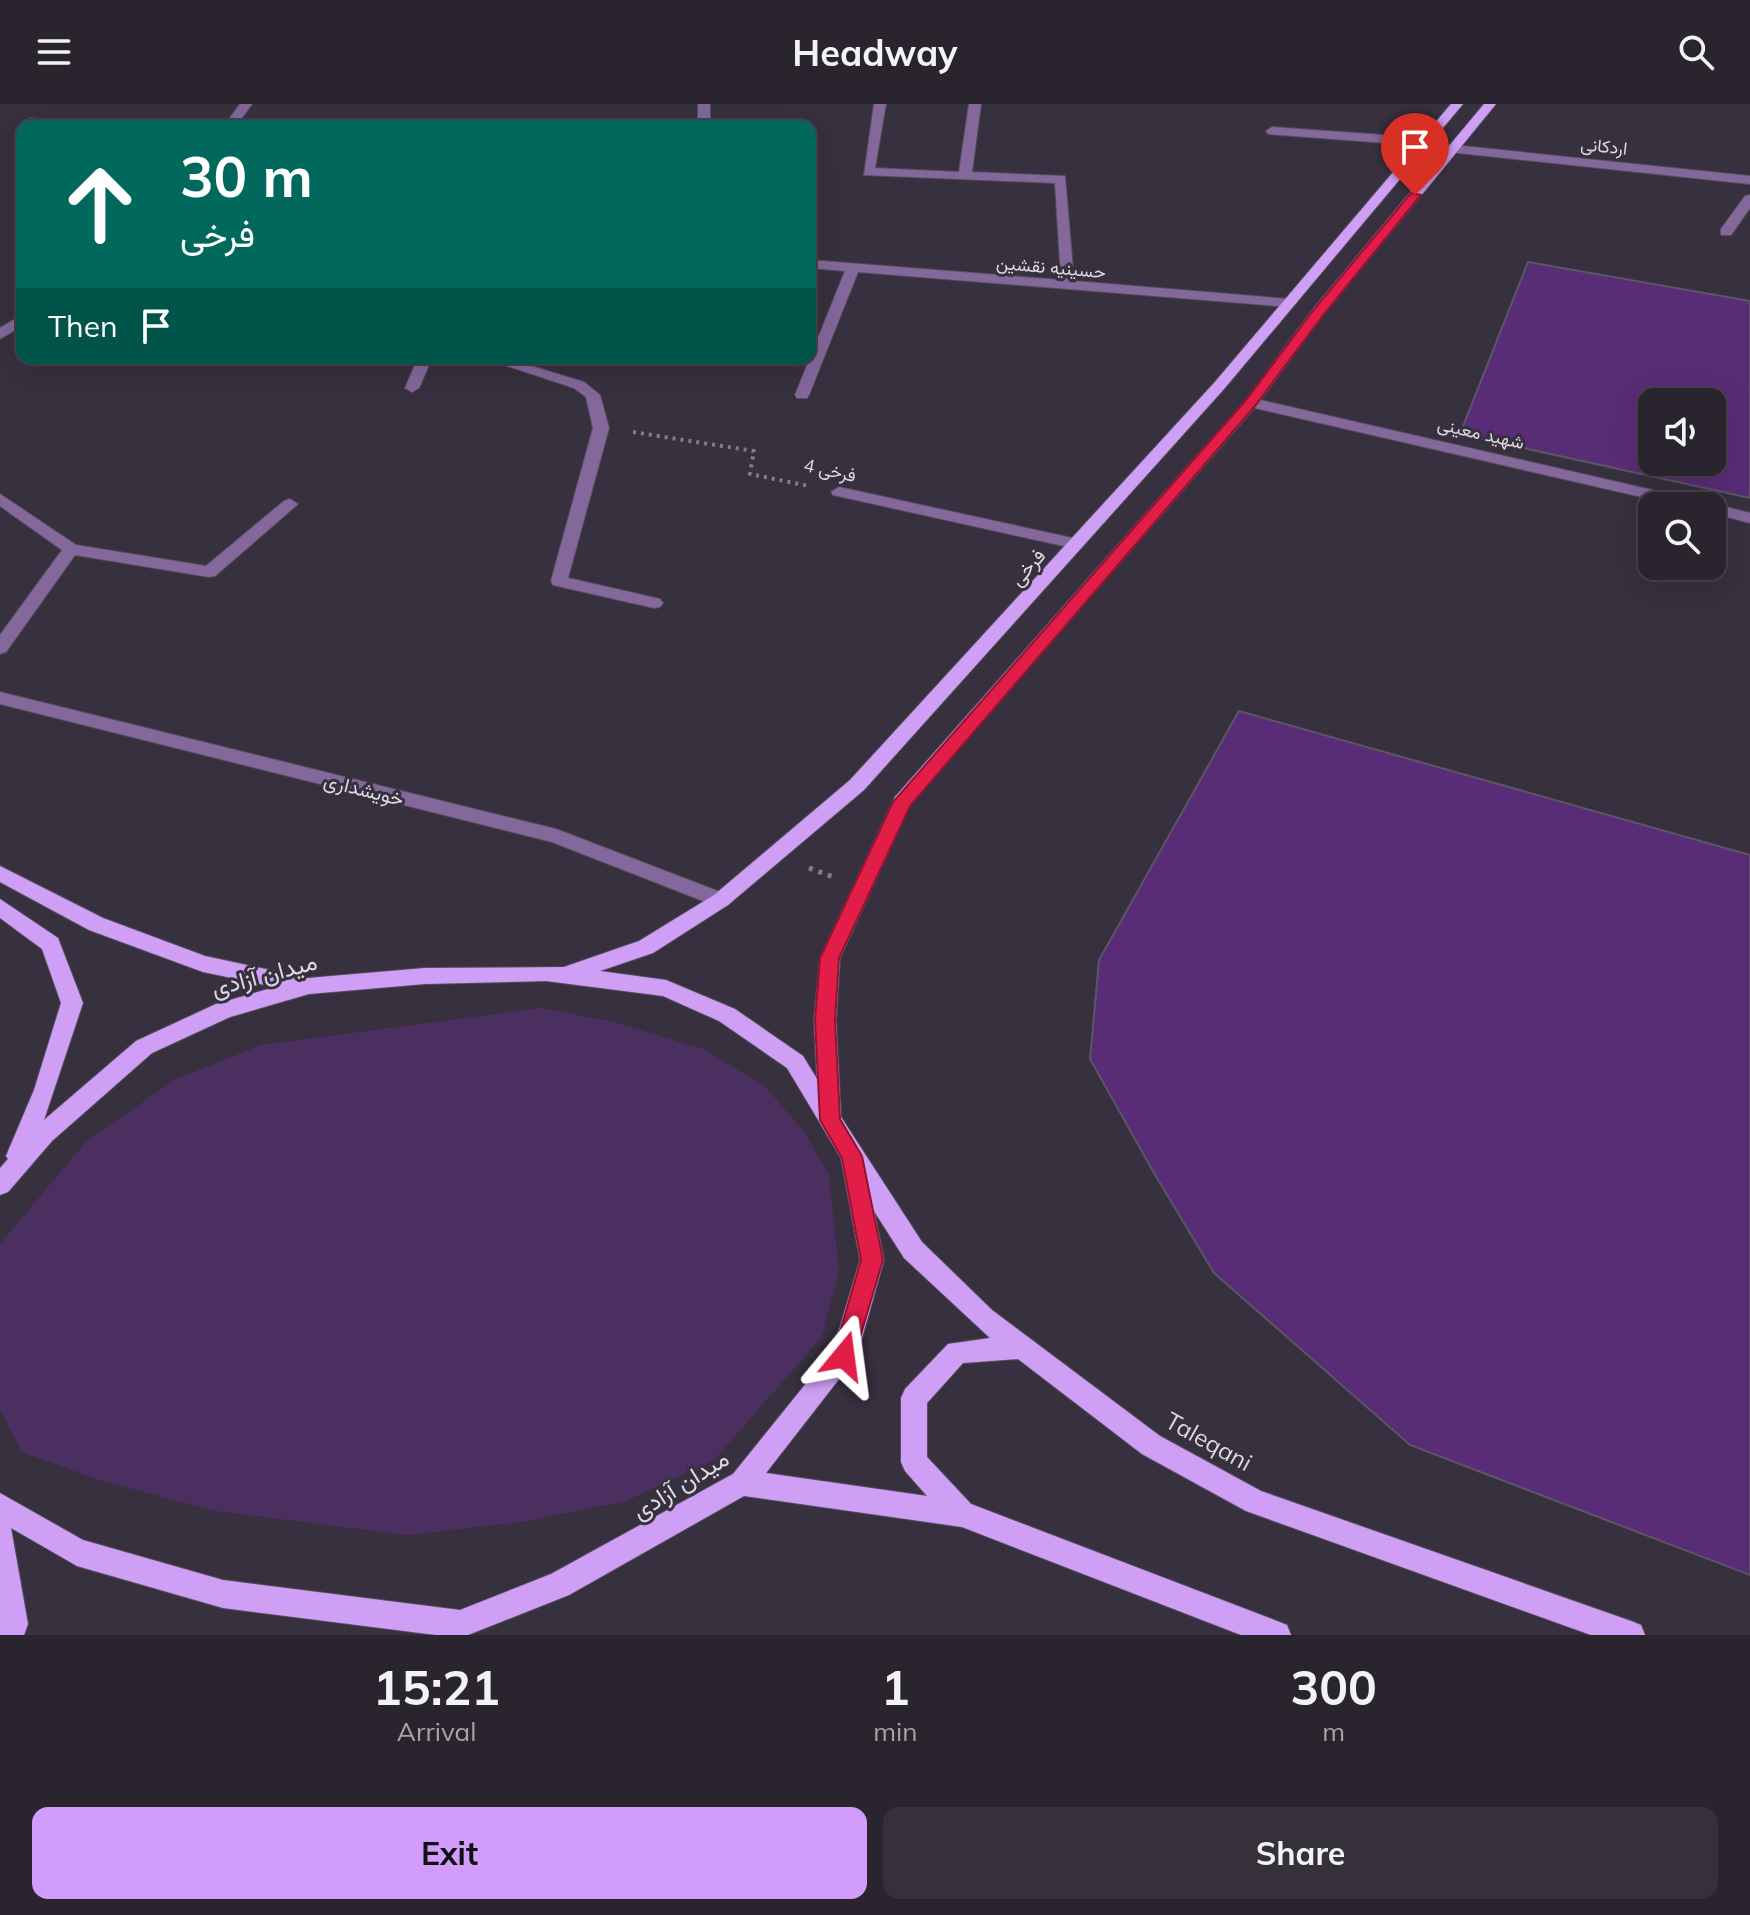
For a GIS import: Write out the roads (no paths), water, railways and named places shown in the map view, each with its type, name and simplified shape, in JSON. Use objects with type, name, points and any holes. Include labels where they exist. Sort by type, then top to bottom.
[{"type":"main road","name":"فرخی","points":[[561,976],[646,947],[721,900],[857,785],[1077,544],[1289,303],[1457,104]]},
{"type":"main road","points":[[830,1120],[825,1020],[830,958],[902,802],[1251,403],[1319,311],[1490,104]]},
{"type":"main road","points":[[0,873],[96,924],[190,959],[309,986]]},
{"type":"main road","points":[[0,907],[51,944],[72,1003],[45,1090],[5,1179]]},
{"type":"main road","name":"میدان آزادی","points":[[0,1506],[77,1552],[223,1594],[450,1629],[559,1585],[742,1483],[844,1356],[872,1260],[852,1156],[795,1062],[727,1015],[666,988],[546,973],[425,976],[309,986],[224,1010],[144,1047],[44,1134],[5,1179]]},
{"type":"main road","name":"Taleqani","points":[[852,1156],[913,1250],[983,1318],[1151,1445],[1255,1502],[1631,1635]]},
{"type":"main road","points":[[962,1514],[914,1462],[914,1398],[957,1352],[1023,1347]]},
{"type":"main road","points":[[742,1483],[962,1514],[1277,1635]]},
{"type":"main road","points":[[0,1534],[14,1624],[10,1635]]},
{"type":"street","points":[[880,104],[868,172],[1061,179],[1068,287]]},
{"type":"street","points":[[965,174],[975,104]]},
{"type":"street","points":[[1272,131],[1426,142]]},
{"type":"street","name":"اردکانی","points":[[1453,149],[1750,180]]},
{"type":"street","points":[[1726,232],[1750,199]]},
{"type":"street","name":"حسینیه نقشین","points":[[816,265],[1289,303]]},
{"type":"street","points":[[816,360],[853,268]]},
{"type":"street","points":[[412,388],[422,364]]},
{"type":"street","points":[[510,364],[579,385],[593,395],[601,428],[559,581],[654,603]]},
{"type":"street","points":[[802,395],[814,364]]},
{"type":"street","name":"شهید معینی","points":[[1251,403],[1641,492]]},
{"type":"street","name":"فرخی 4","points":[[839,492],[1077,544]]},
{"type":"street","points":[[0,499],[71,549],[209,572],[290,504]]},
{"type":"street","points":[[1726,512],[1750,518]]},
{"type":"street","points":[[0,648],[71,549]]},
{"type":"street","name":"خویشداری","points":[[0,698],[556,836],[721,900]]}]
